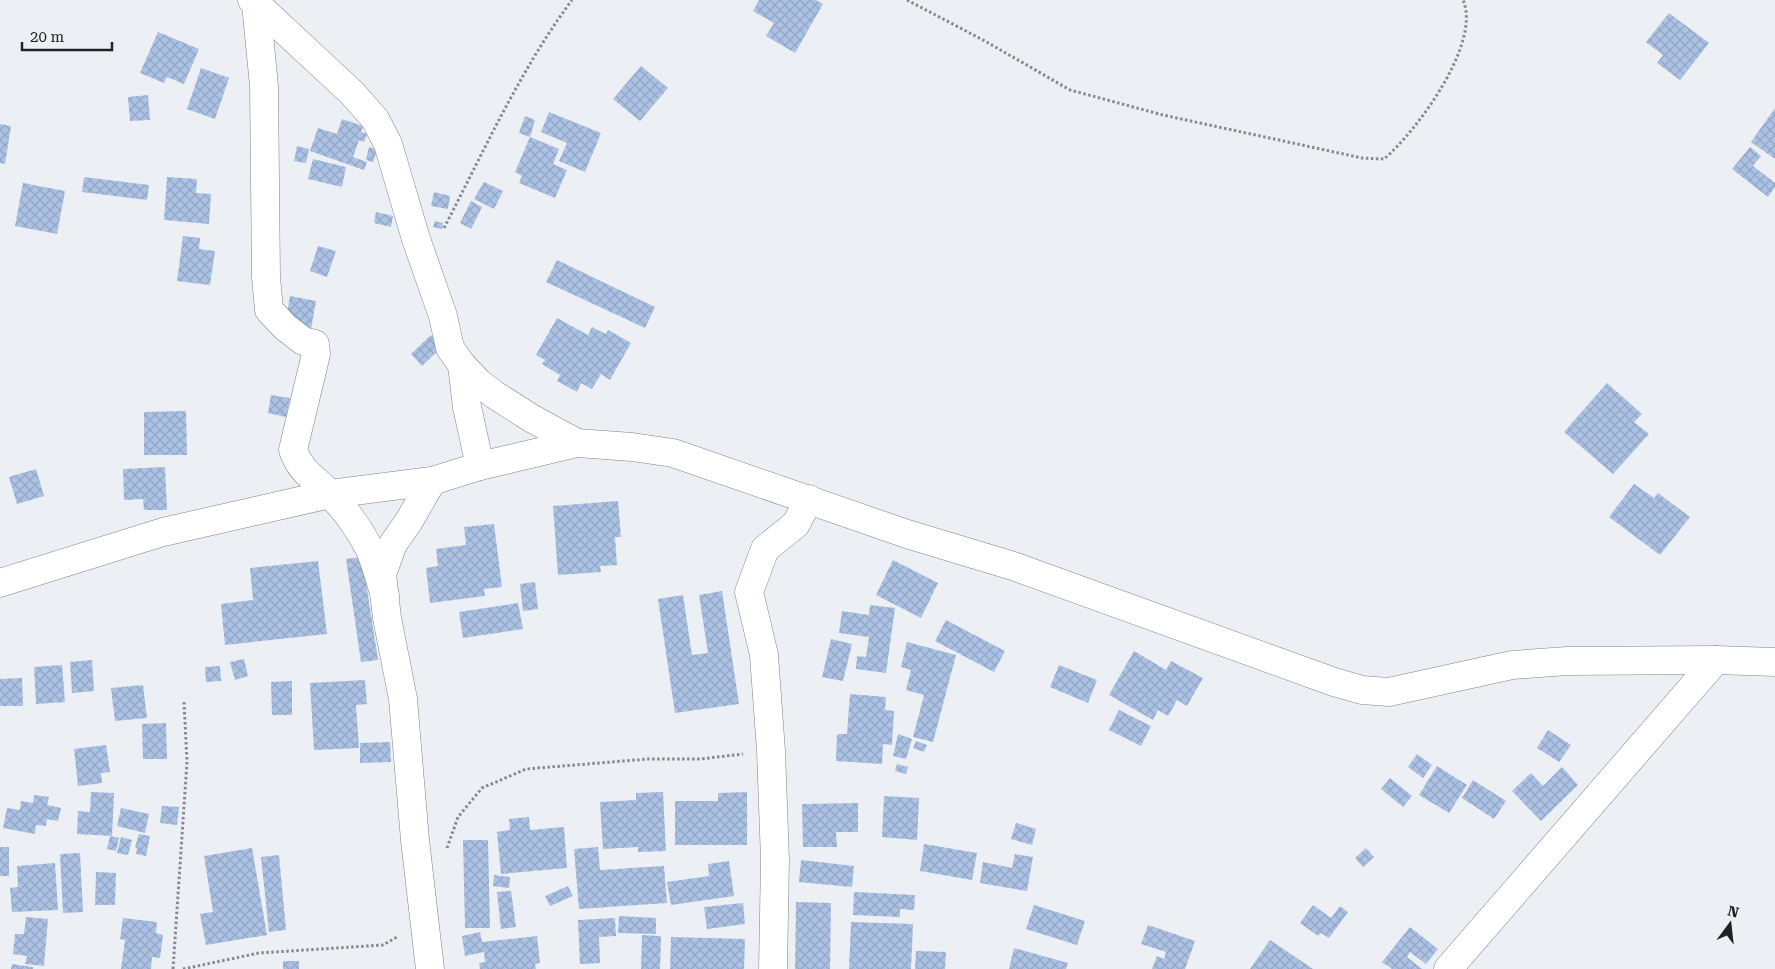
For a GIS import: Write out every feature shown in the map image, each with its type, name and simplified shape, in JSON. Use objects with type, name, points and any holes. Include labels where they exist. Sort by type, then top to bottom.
[{"type":"street","points":[[254,2],[352,93],[375,119],[388,144],[443,316],[450,348],[462,365],[479,383],[495,395],[577,443]]},
{"type":"street","points":[[254,2],[264,86],[266,277],[270,310],[285,327],[303,341],[315,344],[316,354],[294,450],[298,462],[306,473],[330,494],[356,527],[370,549],[385,596]]},
{"type":"street","points":[[462,365],[467,407],[480,466]]},
{"type":"street","points":[[0,583],[163,532],[330,494],[432,481],[480,466],[577,443],[632,447],[673,454],[907,534],[1013,566],[1334,682],[1362,690],[1389,692],[1512,665],[1567,661],[1716,660],[1775,662]]},
{"type":"street","points":[[430,969],[415,840],[403,698],[382,574],[393,544],[432,481]]},
{"type":"street","points":[[773,969],[775,860],[771,751],[764,655],[749,592],[765,549],[796,524],[808,499]]},
{"type":"street","points":[[1448,969],[1716,660]]},
{"type":"path","points":[[428,272],[440,236],[510,98],[556,21],[572,0]]},
{"type":"path","points":[[907,0],[985,41],[1070,90],[1163,115],[1362,158],[1384,158],[1398,147],[1436,98],[1459,53],[1466,24],[1465,1]]},
{"type":"path","points":[[173,969],[187,762],[184,702]]},
{"type":"path","points":[[443,856],[458,816],[482,788],[526,769],[648,758],[700,759],[771,751]]},
{"type":"path","points":[[183,969],[259,953],[383,945],[424,921]]},
{"type":"building","points":[[759,0],[816,0],[823,4],[795,53],[766,36],[774,23],[753,11]]},
{"type":"building","points":[[1669,13],[1709,43],[1680,80],[1657,63],[1663,55],[1646,42]]},
{"type":"building","points":[[158,32],[199,49],[184,84],[167,77],[164,83],[140,73]]},
{"type":"building","points":[[641,66],[668,88],[640,121],[613,99]]},
{"type":"building","points":[[201,68],[229,78],[215,119],[187,109]]},
{"type":"building","points":[[148,95],[150,120],[130,121],[128,97]]},
{"type":"building","points":[[1775,108],[1775,159],[1751,142]]},
{"type":"building","points":[[549,112],[601,133],[585,172],[559,161],[567,143],[541,132]]},
{"type":"building","points":[[525,116],[535,120],[530,137],[519,133]]},
{"type":"building","points":[[342,119],[363,126],[361,132],[367,134],[364,142],[359,140],[353,157],[367,162],[364,170],[310,151],[318,128],[337,134]]},
{"type":"building","points":[[0,124],[11,126],[5,164],[0,163]]},
{"type":"building","points":[[530,137],[559,149],[553,164],[567,170],[555,198],[519,183],[522,176],[515,172]]},
{"type":"building","points":[[297,146],[309,149],[306,163],[294,161]]},
{"type":"building","points":[[369,147],[377,150],[373,162],[366,160]]},
{"type":"building","points":[[1750,147],[1761,156],[1753,166],[1775,183],[1775,187],[1768,197],[1732,169]]},
{"type":"building","points":[[313,159],[346,167],[342,187],[308,179]]},
{"type":"building","points":[[84,177],[149,185],[147,200],[82,192]]},
{"type":"building","points":[[167,177],[197,179],[196,193],[211,194],[209,224],[164,220]]},
{"type":"building","points":[[484,182],[503,191],[494,209],[474,199]]},
{"type":"building","points":[[23,183],[65,191],[57,234],[15,226]]},
{"type":"building","points":[[434,192],[450,196],[448,209],[431,206]]},
{"type":"building","points":[[471,201],[482,207],[471,229],[460,223]]},
{"type":"building","points":[[376,212],[393,216],[391,227],[374,223]]},
{"type":"building","points":[[435,221],[443,223],[442,229],[433,227]]},
{"type":"building","points":[[183,236],[200,238],[199,249],[215,251],[210,285],[177,281]]},
{"type":"building","points":[[318,246],[336,251],[327,277],[310,271]]},
{"type":"building","points":[[557,260],[655,307],[645,328],[546,282]]},
{"type":"building","points":[[290,296],[316,301],[311,329],[285,325]]},
{"type":"building","points":[[557,318],[588,335],[592,327],[606,334],[608,330],[631,343],[610,380],[601,374],[592,389],[581,383],[577,392],[557,381],[560,375],[542,364],[545,360],[536,355]]},
{"type":"building","points":[[431,335],[442,347],[422,366],[411,354]]},
{"type":"building","points":[[1607,383],[1642,414],[1634,422],[1649,434],[1613,474],[1564,432]]},
{"type":"building","points":[[271,395],[290,398],[286,417],[268,413]]},
{"type":"building","points":[[186,411],[187,455],[144,455],[144,412]]},
{"type":"building","points":[[165,467],[167,510],[144,510],[143,499],[124,500],[123,469]]},
{"type":"building","points":[[36,469],[44,496],[17,504],[9,477]]},
{"type":"building","points":[[1634,484],[1654,498],[1658,493],[1690,517],[1660,555],[1609,517]]},
{"type":"building","points":[[618,501],[621,537],[615,537],[617,565],[600,566],[601,572],[558,575],[553,506]]},
{"type":"building","points":[[494,524],[502,587],[484,589],[485,596],[430,603],[426,568],[438,566],[436,549],[466,545],[464,527]]},
{"type":"building","points":[[362,557],[378,660],[361,662],[346,559]]},
{"type":"building","points":[[893,560],[938,583],[921,618],[876,595]]},
{"type":"building","points":[[318,561],[327,634],[225,645],[221,604],[253,600],[250,568]]},
{"type":"building","points":[[535,582],[538,609],[523,611],[520,584]]},
{"type":"building","points":[[722,591],[739,704],[675,713],[658,599],[683,595],[692,655],[708,653],[699,595]]},
{"type":"building","points":[[518,603],[523,629],[463,638],[459,612]]},
{"type":"building","points":[[870,605],[895,608],[886,673],[856,669],[857,656],[866,657],[869,637],[839,633],[842,611],[869,615]]},
{"type":"building","points":[[946,620],[1005,651],[994,672],[935,641]]},
{"type":"building","points":[[831,639],[852,644],[843,681],[822,677]]},
{"type":"building","points":[[907,642],[956,655],[933,742],[913,737],[924,695],[906,690],[911,670],[901,667]]},
{"type":"building","points":[[1134,651],[1166,670],[1171,661],[1203,678],[1187,706],[1177,700],[1168,716],[1158,710],[1153,720],[1109,695]]},
{"type":"building","points":[[244,659],[248,676],[235,680],[230,662]]},
{"type":"building","points":[[92,660],[94,691],[72,693],[70,662]]},
{"type":"building","points":[[62,665],[65,702],[36,704],[34,667]]},
{"type":"building","points":[[1059,665],[1097,680],[1088,703],[1050,687]]},
{"type":"building","points":[[220,666],[221,681],[206,682],[205,667]]},
{"type":"building","points":[[22,678],[23,706],[0,706],[0,679]]},
{"type":"building","points":[[365,680],[367,704],[356,705],[359,748],[314,750],[310,683]]},
{"type":"building","points":[[292,681],[292,715],[272,715],[271,682]]},
{"type":"building","points":[[143,685],[147,718],[115,721],[111,688]]},
{"type":"building","points":[[850,694],[886,697],[885,710],[894,711],[892,745],[883,744],[882,764],[836,761],[837,734],[847,734]]},
{"type":"building","points":[[1119,710],[1151,726],[1141,746],[1109,730]]},
{"type":"building","points":[[166,723],[167,759],[143,759],[142,724]]},
{"type":"building","points":[[1548,730],[1571,745],[1559,762],[1537,748]]},
{"type":"building","points":[[898,734],[912,739],[906,759],[893,756]]},
{"type":"building","points":[[916,741],[927,745],[924,752],[913,748]]},
{"type":"building","points":[[390,742],[391,762],[360,763],[360,743]]},
{"type":"building","points":[[106,745],[110,772],[101,773],[102,783],[78,786],[74,749]]},
{"type":"building","points":[[1417,754],[1432,765],[1423,778],[1408,767]]},
{"type":"building","points":[[897,764],[908,767],[906,774],[895,771]]},
{"type":"building","points":[[1437,766],[1467,785],[1449,813],[1419,795]]},
{"type":"building","points":[[1562,767],[1578,785],[1541,821],[1512,791],[1531,773],[1543,786]]},
{"type":"building","points":[[1390,778],[1412,796],[1403,807],[1381,789]]},
{"type":"building","points":[[1473,780],[1506,801],[1494,819],[1462,798]]},
{"type":"building","points":[[91,792],[114,793],[112,836],[77,834],[78,811],[90,812]]},
{"type":"building","points":[[663,792],[666,851],[638,852],[638,847],[603,849],[600,802],[636,800],[636,793]]},
{"type":"building","points":[[747,792],[747,845],[675,845],[675,801],[718,801],[718,793]]},
{"type":"building","points":[[34,795],[49,797],[47,805],[61,808],[58,821],[47,819],[46,826],[36,825],[35,834],[3,828],[7,808],[20,810],[21,801],[33,803]]},
{"type":"building","points":[[884,796],[919,798],[917,840],[882,837]]},
{"type":"building","points":[[858,803],[858,832],[836,832],[837,847],[803,847],[802,804]]},
{"type":"building","points":[[162,806],[179,807],[177,825],[160,823]]},
{"type":"building","points":[[121,808],[149,814],[145,833],[117,826]]},
{"type":"building","points":[[529,817],[530,830],[564,827],[567,868],[501,874],[497,832],[510,830],[509,819]]},
{"type":"building","points":[[1016,823],[1036,829],[1032,845],[1011,839]]},
{"type":"building","points":[[139,834],[150,836],[146,856],[136,854],[137,848],[135,847]]},
{"type":"building","points":[[110,836],[119,838],[116,851],[107,849]]},
{"type":"building","points":[[121,837],[132,840],[128,855],[117,853]]},
{"type":"building","points":[[463,840],[488,840],[490,928],[465,928]]},
{"type":"building","points":[[924,844],[977,853],[972,880],[920,871]]},
{"type":"building","points":[[0,847],[9,847],[9,876],[0,876]]},
{"type":"building","points":[[598,847],[600,870],[664,866],[667,903],[579,909],[574,849]]},
{"type":"building","points":[[252,848],[267,935],[206,945],[200,914],[213,912],[204,856]]},
{"type":"building","points":[[1366,848],[1374,857],[1363,867],[1355,858]]},
{"type":"building","points":[[80,853],[83,912],[63,913],[60,854]]},
{"type":"building","points":[[1015,854],[1033,857],[1027,891],[980,883],[983,862],[1012,868]]},
{"type":"building","points":[[279,855],[286,930],[269,932],[261,857]]},
{"type":"building","points":[[801,860],[854,866],[852,887],[799,882]]},
{"type":"building","points":[[729,861],[734,896],[671,905],[667,882],[709,876],[708,864]]},
{"type":"building","points":[[55,863],[58,910],[12,912],[10,888],[18,887],[17,866]]},
{"type":"building","points":[[96,872],[116,873],[115,905],[95,905]]},
{"type":"building","points":[[494,875],[510,877],[509,888],[493,886]]},
{"type":"building","points":[[568,886],[573,896],[550,906],[545,896]]},
{"type":"building","points":[[511,891],[516,927],[501,929],[497,892]]},
{"type":"building","points":[[854,892],[915,895],[914,910],[900,909],[900,917],[853,915]]},
{"type":"building","points":[[796,902],[831,903],[830,969],[795,969]]},
{"type":"building","points":[[743,903],[745,924],[707,929],[704,907]]},
{"type":"building","points":[[1034,905],[1085,921],[1077,945],[1026,929]]},
{"type":"building","points":[[1313,905],[1331,918],[1340,906],[1348,912],[1329,938],[1321,933],[1318,936],[1300,923]]},
{"type":"building","points":[[619,916],[656,918],[656,934],[618,933]]},
{"type":"building","points":[[26,917],[48,919],[44,966],[25,964],[27,956],[13,954],[15,934],[24,934]]},
{"type":"building","points":[[123,918],[157,922],[156,933],[163,935],[160,958],[152,957],[151,969],[121,969],[125,940],[120,939]]},
{"type":"building","points":[[615,918],[616,936],[599,937],[600,963],[580,964],[578,920]]},
{"type":"building","points":[[851,922],[913,924],[911,969],[849,969]]},
{"type":"building","points":[[1148,925],[1195,941],[1185,969],[1152,969],[1157,956],[1164,959],[1166,952],[1141,944]]},
{"type":"building","points":[[1410,927],[1438,949],[1426,964],[1410,952],[1407,957],[1422,969],[1392,969],[1382,962]]},
{"type":"building","points":[[480,932],[482,942],[537,936],[540,963],[535,964],[536,969],[480,969],[479,963],[485,962],[484,952],[465,956],[462,936]]},
{"type":"building","points":[[642,935],[661,936],[660,969],[641,969]]},
{"type":"building","points":[[671,937],[745,939],[744,969],[670,969]]},
{"type":"building","points":[[1270,940],[1313,969],[1250,969]]},
{"type":"building","points":[[1014,948],[1068,963],[1066,969],[1009,969]]},
{"type":"building","points":[[916,951],[946,952],[945,969],[915,969]]},
{"type":"building","points":[[283,961],[299,961],[299,969],[283,969]]},
{"type":"building","points":[[12,964],[33,967],[33,969],[11,969]]}]
